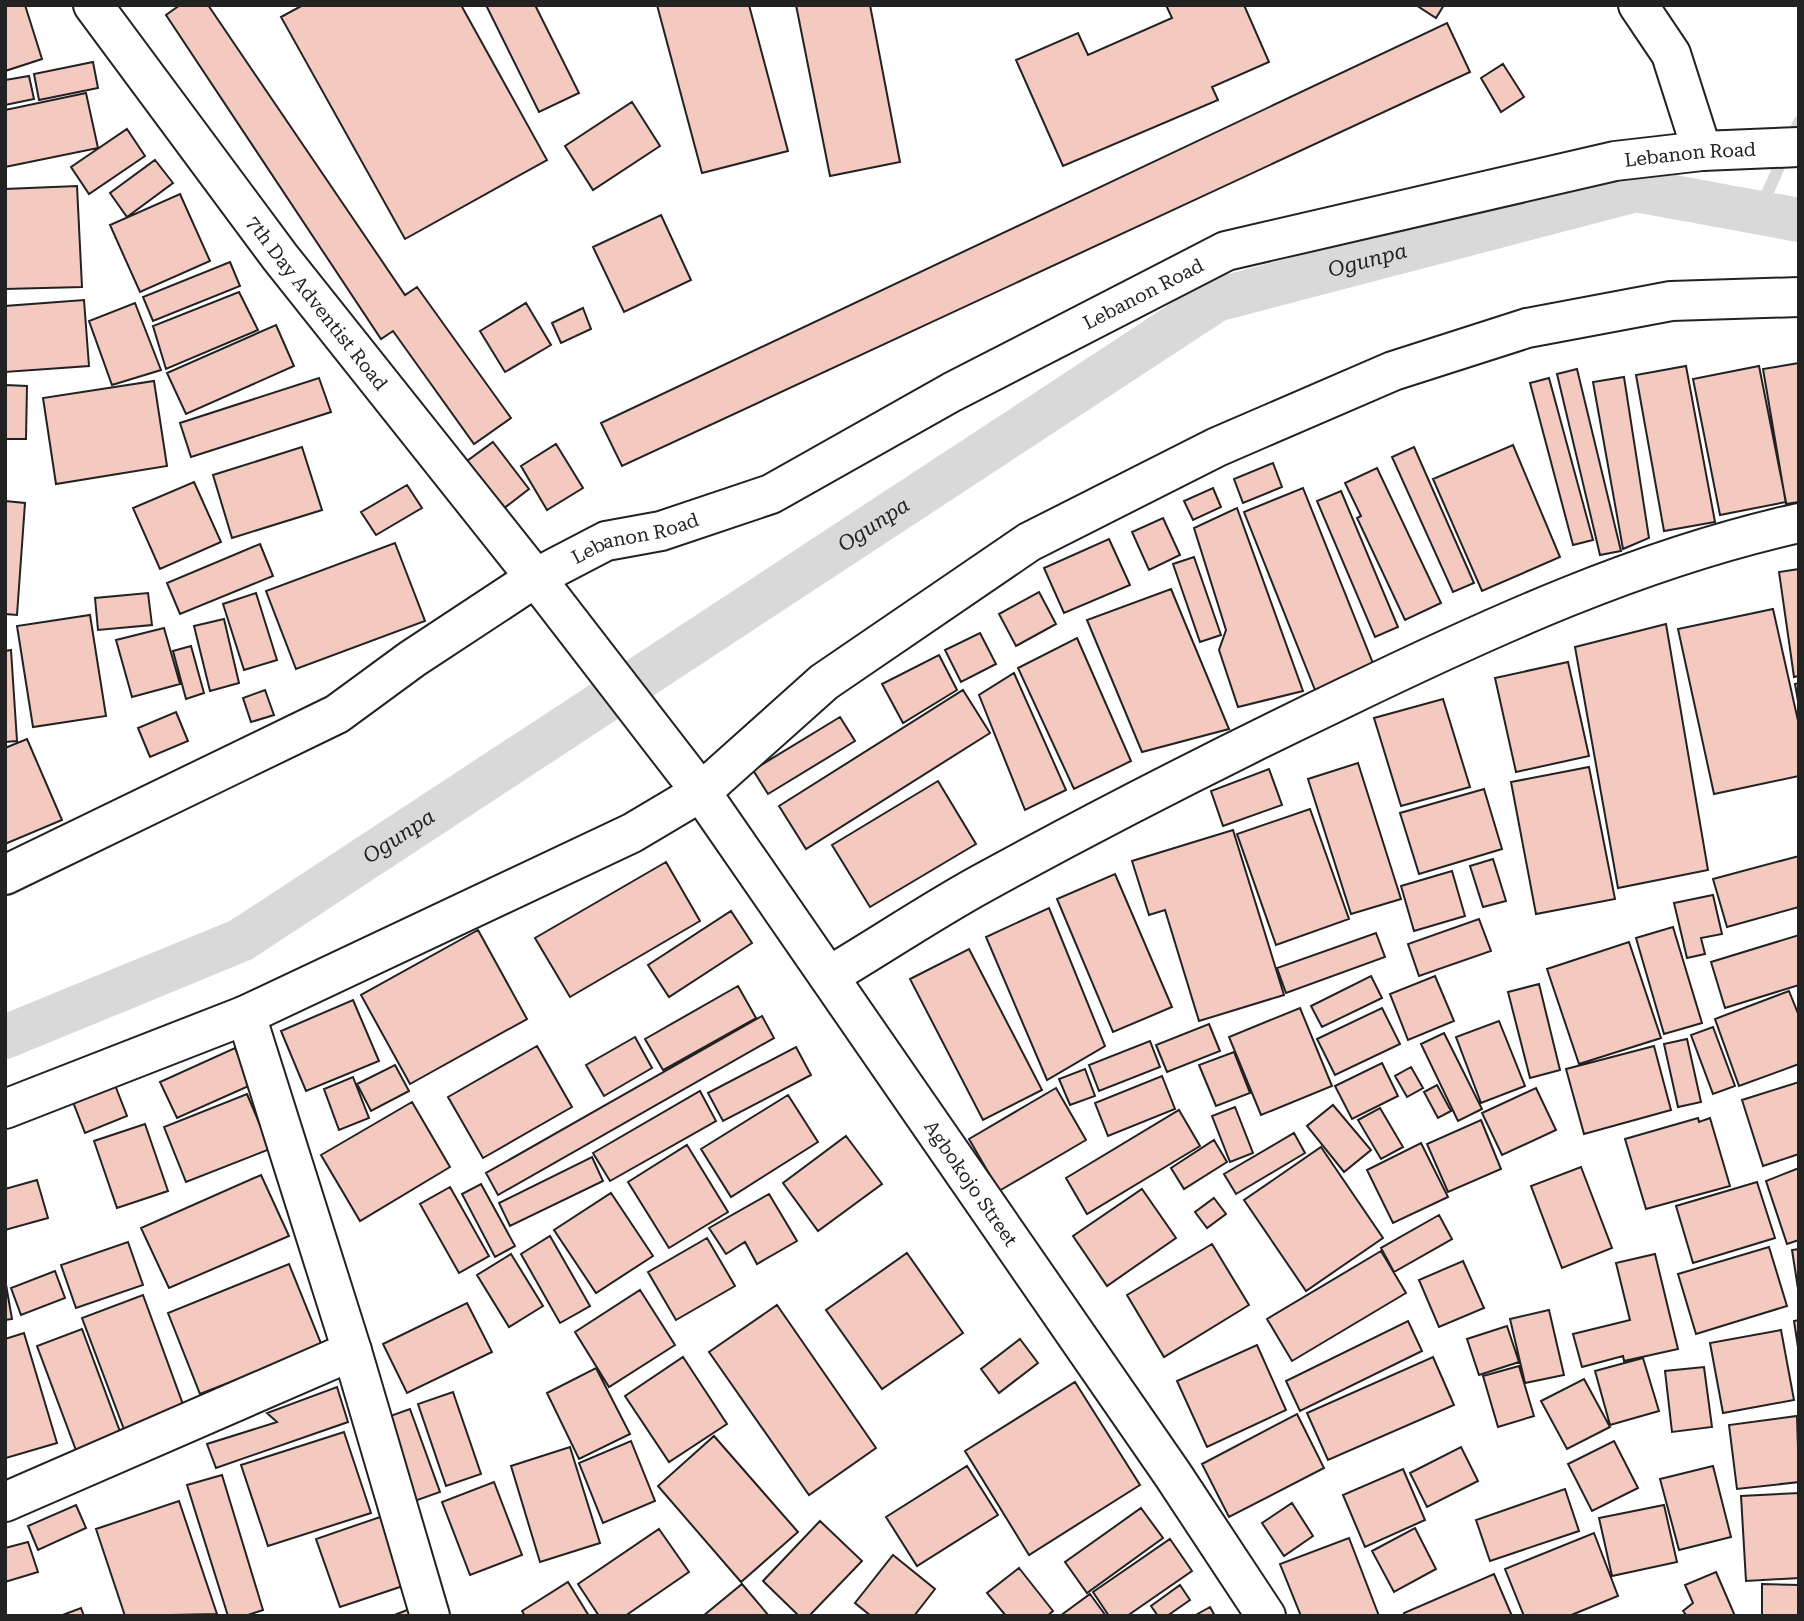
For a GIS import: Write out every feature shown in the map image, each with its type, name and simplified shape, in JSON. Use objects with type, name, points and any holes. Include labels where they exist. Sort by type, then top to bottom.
[{"type":"street","name":"7th Day Adventist Road","points":[[93,5],[280,257],[672,754]]},
{"type":"street","points":[[1638,5],[1671,54],[1702,151]]},
{"type":"street","name":"Lebanon Road","points":[[5,874],[337,714],[412,659],[542,587],[606,541],[661,531],[771,494],[951,392],[1226,251],[1615,161],[1702,151],[1799,147]]},
{"type":"street","points":[[5,1108],[246,1016],[632,832],[701,792],[824,682],[1029,542],[1217,447],[1393,371],[1527,328],[1671,302],[1799,298]]},
{"type":"street","points":[[829,976],[979,885],[1166,785],[1418,662],[1615,578],[1745,535],[1799,523]]},
{"type":"street","name":"Agbokojo Street","points":[[672,754],[701,792],[1166,1464],[1266,1616]]},
{"type":"street","points":[[246,1016],[352,1351],[430,1616]]},
{"type":"street","points":[[5,1502],[352,1351]]},
{"type":"building","points":[[5,5],[25,5],[42,59],[5,71]]},
{"type":"building","points":[[180,5],[208,5],[405,295],[417,287],[511,418],[474,444],[393,331],[381,339],[166,15]]},
{"type":"building","points":[[303,5],[461,5],[547,160],[405,239],[281,17]]},
{"type":"building","points":[[486,5],[535,5],[579,93],[539,112]]},
{"type":"building","points":[[657,5],[749,5],[788,151],[702,173]]},
{"type":"building","points":[[796,5],[870,5],[900,162],[830,176]]},
{"type":"building","points":[[1166,5],[1244,5],[1269,62],[1212,87],[1218,100],[1063,166],[1016,60],[1078,33],[1088,55],[1172,18]]},
{"type":"building","points":[[1416,5],[1444,5],[1436,18]]},
{"type":"building","points":[[1447,23],[1470,72],[622,466],[601,423]]},
{"type":"building","points":[[93,62],[98,88],[39,100],[34,74]]},
{"type":"building","points":[[1503,64],[1524,97],[1501,112],[1481,78]]},
{"type":"building","points":[[29,76],[34,99],[5,105],[5,80]]},
{"type":"building","points":[[86,93],[98,148],[5,167],[5,110]]},
{"type":"building","points":[[632,102],[660,146],[593,190],[565,146]]},
{"type":"building","points":[[127,129],[145,156],[89,194],[71,167]]},
{"type":"building","points":[[155,160],[173,183],[127,217],[110,193]]},
{"type":"building","points":[[77,186],[82,287],[5,289],[5,189]]},
{"type":"building","points":[[180,194],[210,261],[140,292],[110,225]]},
{"type":"building","points":[[661,215],[691,280],[624,312],[593,247]]},
{"type":"building","points":[[230,262],[240,286],[153,321],[143,297]]},
{"type":"building","points":[[239,292],[258,330],[166,369],[153,326]]},
{"type":"building","points":[[84,300],[89,366],[5,372],[5,306]]},
{"type":"building","points":[[135,303],[161,370],[112,385],[89,321]]},
{"type":"building","points":[[526,303],[551,345],[505,372],[480,331]]},
{"type":"building","points":[[583,308],[591,329],[561,343],[552,323]]},
{"type":"building","points":[[276,325],[294,366],[186,414],[167,373]]},
{"type":"building","points":[[1799,363],[1799,502],[1786,504],[1763,369]]},
{"type":"building","points":[[1686,366],[1715,522],[1664,531],[1636,375]]},
{"type":"building","points":[[1759,366],[1786,502],[1720,515],[1693,379]]},
{"type":"building","points":[[1577,369],[1621,551],[1600,555],[1557,374]]},
{"type":"building","points":[[1624,377],[1649,538],[1623,549],[1593,382]]},
{"type":"building","points":[[319,378],[331,412],[191,457],[180,423]]},
{"type":"building","points":[[1549,378],[1593,540],[1573,545],[1530,383]]},
{"type":"building","points":[[154,381],[167,466],[56,484],[43,398]]},
{"type":"building","points":[[5,385],[27,386],[26,439],[5,439]]},
{"type":"building","points":[[493,442],[529,489],[503,509],[467,461]]},
{"type":"building","points":[[556,444],[583,488],[547,510],[521,466]]},
{"type":"building","points":[[1513,445],[1560,557],[1482,591],[1433,479]]},
{"type":"building","points":[[302,447],[322,510],[232,538],[213,475]]},
{"type":"building","points":[[1414,447],[1474,583],[1453,592],[1392,457]]},
{"type":"building","points":[[1273,463],[1282,487],[1243,503],[1234,479]]},
{"type":"building","points":[[1377,468],[1441,603],[1405,620],[1357,518],[1361,516],[1345,483]]},
{"type":"building","points":[[194,482],[221,542],[160,569],[133,508]]},
{"type":"building","points":[[407,485],[422,508],[376,535],[361,512]]},
{"type":"building","points":[[1213,488],[1221,507],[1193,520],[1184,501]]},
{"type":"building","points":[[1303,488],[1374,666],[1315,690],[1244,512]]},
{"type":"building","points":[[1341,491],[1398,627],[1375,637],[1317,501]]},
{"type":"building","points":[[5,501],[25,503],[17,615],[5,614]]},
{"type":"building","points":[[1237,508],[1303,691],[1238,707],[1219,650],[1226,630],[1194,528]]},
{"type":"building","points":[[1163,518],[1180,555],[1149,570],[1132,532]]},
{"type":"building","points":[[1109,539],[1130,585],[1064,613],[1044,568]]},
{"type":"building","points":[[395,543],[425,621],[296,669],[266,591]]},
{"type":"building","points":[[260,544],[273,576],[180,614],[167,583]]},
{"type":"building","points":[[1194,557],[1221,635],[1200,642],[1173,564]]},
{"type":"building","points":[[1799,569],[1799,676],[1794,677],[1779,572]]},
{"type":"building","points":[[1171,589],[1229,729],[1142,752],[1087,620]]},
{"type":"building","points":[[1039,592],[1056,624],[1016,646],[999,614]]},
{"type":"building","points":[[148,593],[152,625],[98,630],[95,598]]},
{"type":"building","points":[[256,593],[277,660],[244,670],[223,604]]},
{"type":"building","points":[[1773,609],[1799,725],[1799,776],[1714,794],[1678,629]]},
{"type":"building","points":[[90,615],[106,716],[33,727],[17,626]]},
{"type":"building","points":[[224,619],[239,683],[210,691],[194,626]]},
{"type":"building","points":[[1666,624],[1708,870],[1618,888],[1575,647]]},
{"type":"building","points":[[164,628],[180,684],[132,697],[116,640]]},
{"type":"building","points":[[980,633],[996,664],[961,682],[945,650]]},
{"type":"building","points":[[1077,638],[1131,761],[1074,789],[1018,668]]},
{"type":"building","points":[[191,646],[204,693],[186,699],[173,651]]},
{"type":"building","points":[[11,650],[17,741],[5,742],[5,651]]},
{"type":"building","points":[[939,655],[957,690],[903,723],[882,684]]},
{"type":"building","points":[[1568,662],[1589,756],[1516,772],[1495,678]]},
{"type":"building","points":[[1014,673],[1066,790],[1025,810],[979,695]]},
{"type":"building","points":[[1799,683],[1799,707],[1795,684]]},
{"type":"building","points":[[265,690],[274,715],[251,722],[243,698]]},
{"type":"building","points":[[963,690],[990,733],[806,849],[779,806]]},
{"type":"building","points":[[1443,699],[1470,787],[1401,806],[1374,718]]},
{"type":"building","points":[[176,712],[188,741],[150,757],[138,728]]},
{"type":"building","points":[[840,717],[855,741],[768,794],[753,770]]},
{"type":"building","points":[[27,739],[62,820],[5,844],[5,748]]},
{"type":"building","points":[[1358,763],[1401,899],[1351,914],[1308,779]]},
{"type":"building","points":[[1589,767],[1615,899],[1536,914],[1511,782]]},
{"type":"building","points":[[1269,769],[1282,805],[1223,826],[1211,791]]},
{"type":"building","points":[[938,781],[976,844],[870,907],[832,845]]},
{"type":"building","points":[[1484,789],[1502,849],[1419,874],[1400,813]]},
{"type":"building","points":[[1310,809],[1349,919],[1276,945],[1237,834]]},
{"type":"building","points":[[1233,830],[1284,995],[1199,1021],[1165,910],[1149,915],[1132,861]]},
{"type":"building","points":[[1799,856],[1799,907],[1727,927],[1713,879]]},
{"type":"building","points":[[1493,859],[1506,901],[1483,907],[1470,866]]},
{"type":"building","points":[[666,862],[700,921],[570,997],[535,938]]},
{"type":"building","points":[[1452,871],[1465,916],[1414,931],[1401,886]]},
{"type":"building","points":[[1115,874],[1172,1007],[1113,1032],[1057,899]]},
{"type":"building","points":[[1713,895],[1722,934],[1701,938],[1705,954],[1687,958],[1674,903]]},
{"type":"building","points":[[1049,908],[1105,1046],[1047,1080],[986,937]]},
{"type":"building","points":[[731,911],[752,943],[669,997],[648,965]]},
{"type":"building","points":[[1479,919],[1491,951],[1419,976],[1408,944]]},
{"type":"building","points":[[1673,927],[1702,1023],[1664,1034],[1636,938]]},
{"type":"building","points":[[478,930],[527,1019],[410,1084],[361,995]]},
{"type":"building","points":[[1376,933],[1385,957],[1286,993],[1277,968]]},
{"type":"building","points":[[1799,935],[1799,985],[1725,1008],[1711,962]]},
{"type":"building","points":[[1629,942],[1661,1038],[1579,1064],[1547,969]]},
{"type":"building","points":[[969,949],[1042,1090],[983,1120],[910,979]]},
{"type":"building","points":[[1371,976],[1382,998],[1322,1027],[1311,1006]]},
{"type":"building","points":[[1435,976],[1454,1021],[1408,1040],[1390,994]]},
{"type":"building","points":[[1539,984],[1560,1070],[1530,1078],[1508,992]]},
{"type":"building","points":[[738,986],[756,1018],[663,1070],[645,1039]]},
{"type":"building","points":[[1789,991],[1799,1016],[1799,1064],[1739,1086],[1715,1019]]},
{"type":"building","points":[[353,1000],[379,1061],[306,1091],[281,1031]]},
{"type":"building","points":[[1300,1008],[1332,1086],[1261,1115],[1229,1037]]},
{"type":"building","points":[[1382,1008],[1400,1044],[1335,1075],[1317,1039]]},
{"type":"building","points":[[762,1016],[774,1038],[498,1195],[486,1173]]},
{"type":"building","points":[[1499,1021],[1525,1086],[1481,1103],[1456,1037]]},
{"type":"building","points":[[1209,1024],[1220,1051],[1167,1072],[1156,1045]]},
{"type":"building","points":[[1713,1027],[1735,1086],[1713,1094],[1691,1035]]},
{"type":"building","points":[[1444,1033],[1482,1109],[1458,1121],[1421,1044]]},
{"type":"building","points":[[635,1037],[652,1068],[604,1096],[586,1065]]},
{"type":"building","points":[[1687,1039],[1701,1102],[1678,1107],[1664,1044]]},
{"type":"building","points":[[1150,1041],[1160,1067],[1099,1091],[1089,1065]]},
{"type":"building","points":[[537,1046],[572,1107],[483,1158],[448,1097]]},
{"type":"building","points":[[1654,1046],[1671,1110],[1584,1134],[1566,1069]]},
{"type":"building","points":[[796,1047],[811,1075],[723,1121],[708,1093]]},
{"type":"building","points":[[235,1048],[251,1085],[177,1118],[160,1082]]},
{"type":"building","points":[[1234,1052],[1250,1093],[1216,1106],[1199,1065]]},
{"type":"building","points":[[1382,1063],[1398,1096],[1352,1119],[1335,1086]]},
{"type":"building","points":[[395,1065],[409,1091],[371,1111],[357,1084]]},
{"type":"building","points":[[1411,1067],[1423,1088],[1407,1097],[1395,1076]]},
{"type":"building","points":[[1085,1069],[1095,1096],[1070,1105],[1059,1079]]},
{"type":"building","points":[[1162,1076],[1175,1109],[1108,1136],[1095,1103]]},
{"type":"building","points":[[353,1077],[369,1118],[339,1130],[324,1089]]},
{"type":"building","points":[[1799,1082],[1799,1154],[1763,1166],[1742,1100]]},
{"type":"building","points":[[115,1085],[127,1116],[85,1133],[73,1102]]},
{"type":"building","points":[[1437,1085],[1451,1111],[1438,1118],[1424,1092]]},
{"type":"building","points":[[1056,1088],[1086,1140],[999,1191],[969,1139]]},
{"type":"building","points":[[1536,1088],[1556,1130],[1502,1155],[1482,1113]]},
{"type":"building","points":[[700,1091],[716,1121],[610,1181],[593,1153]]},
{"type":"building","points":[[247,1094],[270,1149],[186,1182],[164,1127]]},
{"type":"building","points":[[788,1095],[818,1142],[731,1197],[701,1149]]},
{"type":"building","points":[[412,1102],[450,1167],[360,1221],[321,1155]]},
{"type":"building","points":[[1333,1105],[1371,1150],[1344,1172],[1307,1126]]},
{"type":"building","points":[[1235,1107],[1253,1153],[1230,1162],[1212,1116]]},
{"type":"building","points":[[1380,1108],[1403,1147],[1381,1159],[1358,1120]]},
{"type":"building","points":[[1179,1110],[1200,1146],[1087,1214],[1066,1178]]},
{"type":"building","points":[[1698,1118],[1699,1122],[1710,1118],[1730,1186],[1646,1209],[1625,1139]]},
{"type":"building","points":[[1481,1120],[1501,1169],[1448,1192],[1427,1144]]},
{"type":"building","points":[[145,1124],[168,1191],[117,1208],[94,1141]]},
{"type":"building","points":[[1294,1133],[1305,1153],[1236,1194],[1224,1174]]},
{"type":"building","points":[[846,1136],[882,1184],[818,1231],[783,1183]]},
{"type":"building","points":[[1214,1140],[1227,1162],[1184,1189],[1171,1168]]},
{"type":"building","points":[[1421,1143],[1448,1197],[1393,1223],[1367,1170]]},
{"type":"building","points":[[687,1145],[728,1212],[669,1248],[628,1182]]},
{"type":"building","points":[[1321,1147],[1383,1238],[1306,1291],[1244,1200]]},
{"type":"building","points":[[592,1157],[603,1181],[510,1226],[499,1203]]},
{"type":"building","points":[[1581,1167],[1612,1248],[1562,1268],[1531,1186]]},
{"type":"building","points":[[1799,1168],[1799,1240],[1787,1244],[1766,1181]]},
{"type":"building","points":[[261,1175],[289,1236],[169,1288],[141,1228]]},
{"type":"building","points":[[37,1180],[48,1218],[5,1230],[5,1189]]},
{"type":"building","points":[[1757,1182],[1775,1238],[1693,1263],[1676,1206]]},
{"type":"building","points":[[481,1184],[515,1246],[495,1257],[462,1194]]},
{"type":"building","points":[[450,1187],[489,1256],[459,1273],[420,1204]]},
{"type":"building","points":[[1142,1189],[1176,1238],[1107,1286],[1073,1236]]},
{"type":"building","points":[[611,1193],[653,1256],[596,1293],[554,1230]]},
{"type":"building","points":[[769,1194],[797,1241],[757,1264],[745,1242],[726,1254],[709,1228]]},
{"type":"building","points":[[1214,1198],[1226,1214],[1207,1228],[1195,1212]]},
{"type":"building","points":[[1439,1215],[1452,1239],[1394,1272],[1381,1248]]},
{"type":"building","points":[[550,1236],[590,1306],[560,1323],[521,1254]]},
{"type":"building","points":[[707,1238],[735,1286],[676,1320],[648,1272]]},
{"type":"building","points":[[128,1242],[143,1285],[76,1308],[61,1265]]},
{"type":"building","points":[[1212,1244],[1249,1305],[1164,1357],[1127,1295]]},
{"type":"building","points":[[1769,1247],[1787,1306],[1696,1334],[1678,1274]]},
{"type":"building","points":[[1799,1249],[1799,1295],[1792,1250]]},
{"type":"building","points":[[1381,1251],[1406,1293],[1292,1361],[1267,1319]]},
{"type":"building","points":[[907,1253],[963,1333],[882,1389],[826,1310]]},
{"type":"building","points":[[511,1254],[543,1306],[509,1327],[477,1275]]},
{"type":"building","points":[[1655,1254],[1678,1349],[1624,1361],[1623,1356],[1582,1367],[1573,1334],[1630,1320],[1616,1263]]},
{"type":"building","points":[[1463,1261],[1484,1308],[1439,1327],[1419,1280]]},
{"type":"building","points":[[289,1264],[322,1346],[200,1394],[168,1313]]},
{"type":"building","points":[[55,1271],[65,1298],[21,1315],[11,1288]]},
{"type":"building","points":[[5,1279],[12,1319],[5,1320]]},
{"type":"building","points":[[640,1290],[675,1345],[609,1387],[575,1332]]},
{"type":"building","points":[[143,1295],[185,1410],[125,1432],[82,1318]]},
{"type":"building","points":[[467,1303],[492,1352],[407,1393],[383,1344]]},
{"type":"building","points":[[777,1305],[876,1448],[809,1495],[709,1352]]},
{"type":"building","points":[[1549,1310],[1564,1375],[1525,1383],[1510,1319]]},
{"type":"building","points":[[1799,1320],[1799,1354],[1794,1321]]},
{"type":"building","points":[[1408,1321],[1422,1351],[1300,1411],[1286,1381]]},
{"type":"building","points":[[1507,1326],[1519,1362],[1479,1375],[1467,1339]]},
{"type":"building","points":[[82,1329],[122,1437],[77,1453],[37,1346]]},
{"type":"building","points":[[1781,1330],[1794,1400],[1723,1413],[1710,1343]]},
{"type":"building","points":[[24,1333],[57,1443],[6,1458],[5,1339]]},
{"type":"building","points":[[1020,1339],[1038,1363],[999,1393],[981,1369]]},
{"type":"building","points":[[1257,1345],[1286,1410],[1207,1447],[1177,1381]]},
{"type":"building","points":[[683,1357],[727,1424],[669,1462],[625,1396]]},
{"type":"building","points":[[1433,1357],[1454,1405],[1328,1460],[1307,1413]]},
{"type":"building","points":[[1643,1358],[1659,1411],[1610,1425],[1595,1371]]},
{"type":"building","points":[[1519,1366],[1534,1416],[1498,1427],[1483,1376]]},
{"type":"building","points":[[1704,1367],[1712,1427],[1672,1432],[1665,1371]]},
{"type":"building","points":[[596,1368],[630,1434],[579,1459],[547,1393]]},
{"type":"building","points":[[1584,1379],[1610,1427],[1567,1449],[1541,1401]]},
{"type":"building","points":[[1075,1382],[1140,1485],[1029,1555],[965,1451]]},
{"type":"building","points":[[337,1387],[348,1422],[216,1468],[207,1444],[277,1422],[267,1413]]},
{"type":"building","points":[[453,1392],[481,1474],[446,1486],[418,1404]]},
{"type":"building","points":[[410,1409],[440,1492],[409,1503],[379,1420]]},
{"type":"building","points":[[1297,1414],[1324,1468],[1229,1517],[1202,1464]]},
{"type":"building","points":[[1797,1416],[1799,1482],[1737,1489],[1729,1425]]},
{"type":"building","points":[[344,1432],[371,1513],[268,1546],[241,1465]]},
{"type":"building","points":[[714,1436],[798,1532],[741,1582],[658,1486]]},
{"type":"building","points":[[631,1441],[655,1501],[603,1523],[579,1463]]},
{"type":"building","points":[[1614,1441],[1638,1488],[1592,1511],[1568,1464]]},
{"type":"building","points":[[570,1447],[600,1543],[540,1562],[511,1466]]},
{"type":"building","points":[[1461,1447],[1478,1481],[1427,1507],[1410,1473]]},
{"type":"building","points":[[967,1466],[998,1515],[917,1566],[886,1517]]},
{"type":"building","points":[[1713,1466],[1731,1537],[1679,1550],[1660,1479]]},
{"type":"building","points":[[1403,1469],[1425,1520],[1365,1547],[1343,1495]]},
{"type":"building","points":[[222,1475],[263,1610],[245,1616],[228,1616],[187,1485]]},
{"type":"building","points":[[494,1482],[522,1555],[470,1575],[442,1502]]},
{"type":"building","points":[[1565,1489],[1579,1531],[1490,1561],[1476,1520]]},
{"type":"building","points":[[1799,1493],[1799,1578],[1746,1581],[1741,1496]]},
{"type":"building","points":[[179,1501],[217,1614],[125,1616],[96,1529]]},
{"type":"building","points":[[1292,1503],[1313,1536],[1284,1556],[1262,1523]]},
{"type":"building","points":[[76,1505],[86,1528],[38,1550],[28,1526]]},
{"type":"building","points":[[1664,1505],[1677,1562],[1612,1576],[1599,1518]]},
{"type":"building","points":[[1141,1508],[1163,1538],[1087,1593],[1065,1562]]},
{"type":"building","points":[[383,1516],[406,1585],[340,1607],[316,1539]]},
{"type":"building","points":[[820,1521],[862,1561],[809,1616],[799,1616],[763,1581]]},
{"type":"building","points":[[1415,1528],[1436,1569],[1394,1592],[1372,1551]]},
{"type":"building","points":[[659,1529],[689,1572],[625,1616],[599,1616],[578,1584]]},
{"type":"building","points":[[1594,1533],[1618,1596],[1569,1616],[1524,1616],[1505,1569]]},
{"type":"building","points":[[1349,1538],[1379,1616],[1301,1616],[1280,1564]]},
{"type":"building","points":[[1170,1539],[1192,1571],[1127,1616],[1109,1616],[1093,1592]]},
{"type":"building","points":[[28,1542],[38,1572],[5,1582],[5,1548]]},
{"type":"building","points":[[893,1555],[935,1589],[914,1616],[871,1616],[855,1603]]},
{"type":"building","points":[[1019,1568],[1053,1611],[1047,1616],[1006,1616],[987,1593]]},
{"type":"building","points":[[1716,1572],[1735,1616],[1687,1616],[1683,1611],[1693,1603],[1685,1585]]},
{"type":"building","points":[[1494,1574],[1512,1616],[1405,1616],[1404,1613]]},
{"type":"building","points":[[568,1582],[589,1616],[525,1616],[522,1611]]},
{"type":"building","points":[[742,1584],[769,1616],[703,1616]]},
{"type":"building","points":[[1762,1584],[1799,1585],[1799,1616],[1762,1616]]},
{"type":"building","points":[[1180,1585],[1190,1600],[1167,1616],[1158,1616],[1151,1606]]},
{"type":"building","points":[[1090,1594],[1106,1616],[1060,1616]]},
{"type":"building","points":[[1210,1607],[1215,1616],[1194,1616]]},
{"type":"building","points":[[81,1608],[84,1616],[60,1616]]},
{"type":"building","points":[[412,1608],[415,1616],[392,1616]]},
{"type":"waterway","points":[[1758,214],[1799,122]]},
{"type":"waterway","name":"Ogunpa","points":[[5,1037],[241,940],[1216,300],[1636,190],[1799,220]]}]
